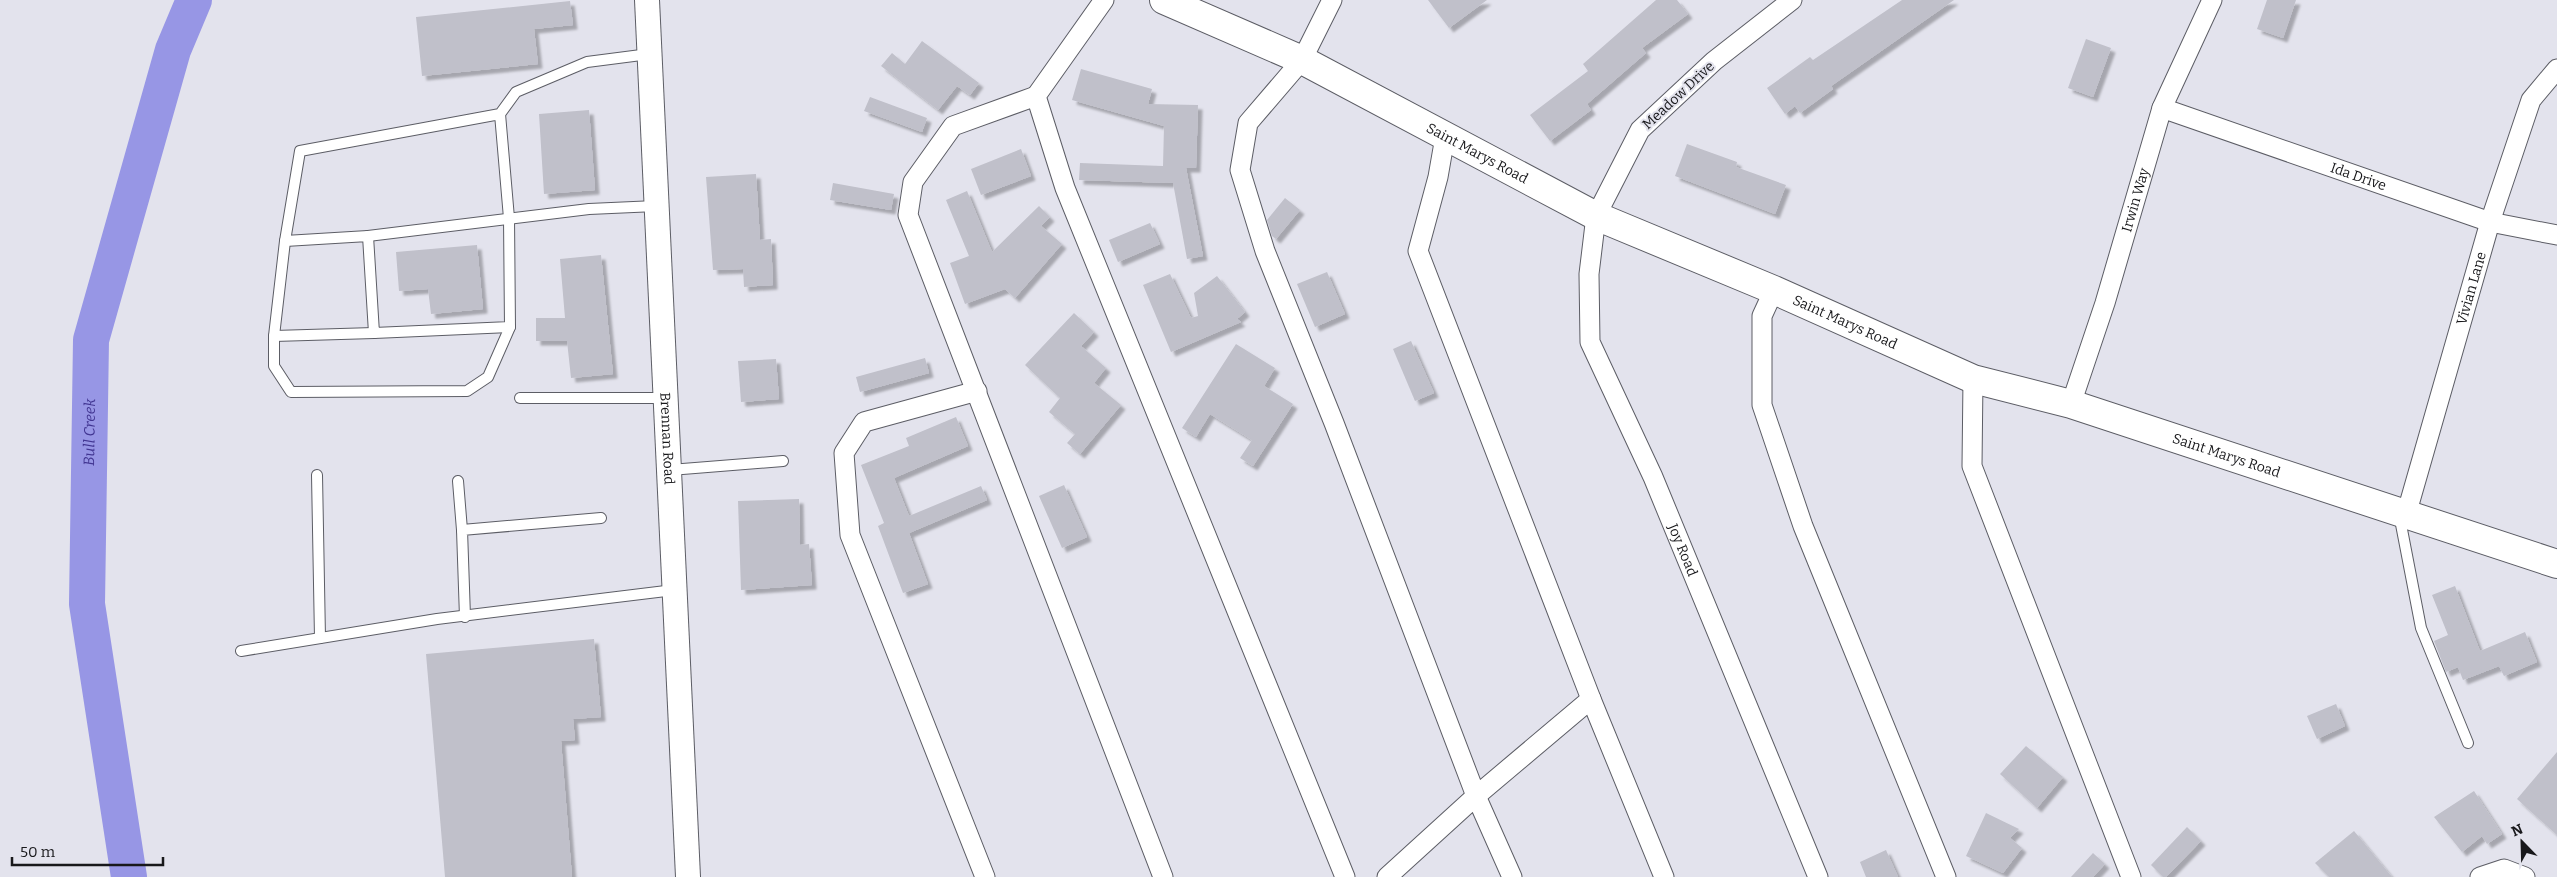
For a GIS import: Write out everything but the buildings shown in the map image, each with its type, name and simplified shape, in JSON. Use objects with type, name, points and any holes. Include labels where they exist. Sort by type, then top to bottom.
[{"type":"main road","name":"Saint Marys Road","points":[[1164,0],[1302,60],[1596,216],[1774,290],[1973,379],[2071,404],[2557,564]]},
{"type":"street","name":"Brennan Road","points":[[647,0],[688,877]]},
{"type":"street","points":[[1104,0],[1036,96],[953,126],[913,182],[908,214],[1163,877]]},
{"type":"street","points":[[1332,0],[1302,60],[1248,123],[1240,170],[1265,251],[1338,433],[1476,796],[1512,877]]},
{"type":"street","name":"Meadow Drive","points":[[1596,216],[1640,130],[1714,61],[1792,0]]},
{"type":"street","name":"Irwin Way","points":[[2071,404],[2105,303],[2162,108],[2212,0]]},
{"type":"street","name":"Vivian Lane","points":[[2402,514],[2490,222],[2531,100],[2557,69]]},
{"type":"street","points":[[1036,96],[1064,188],[1345,877]]},
{"type":"street","name":"Ida Drive","points":[[2162,108],[2490,222],[2557,235]]},
{"type":"street","points":[[1444,136],[1438,177],[1418,251],[1591,699],[1664,877]]},
{"type":"street","name":"Joy Road","points":[[1596,216],[1589,274],[1590,342],[1653,477],[1818,877]]},
{"type":"street","points":[[1774,290],[1762,316],[1762,405],[1804,526],[1946,877]]},
{"type":"street","points":[[1973,379],[1972,466],[2131,877]]},
{"type":"street","points":[[977,391],[864,422],[844,453],[850,534],[986,877]]},
{"type":"street","points":[[1387,877],[1476,796],[1591,699]]},
{"type":"street","points":[[2480,877],[2504,869],[2525,877]]},
{"type":"lane","points":[[500,114],[300,150],[285,241],[274,336],[274,366],[291,392],[468,390],[488,377],[510,327],[509,218],[500,114],[516,92],[587,62],[650,54]]},
{"type":"lane","points":[[285,241],[368,236],[589,209],[658,206]]},
{"type":"lane","points":[[368,236],[374,333]]},
{"type":"lane","points":[[274,336],[510,327]]},
{"type":"lane","points":[[520,398],[667,398]]},
{"type":"lane","points":[[670,470],[783,461]]},
{"type":"lane","points":[[317,475],[320,638]]},
{"type":"lane","points":[[458,481],[465,617]]},
{"type":"lane","points":[[2402,514],[2420,628],[2468,743]]},
{"type":"lane","points":[[462,530],[601,518]]},
{"type":"lane","points":[[241,651],[437,618],[465,617],[675,590]]},
{"type":"waterway","name":"Bull Creek","points":[[129,877],[87,604],[91,340],[173,50],[194,0]]}]
